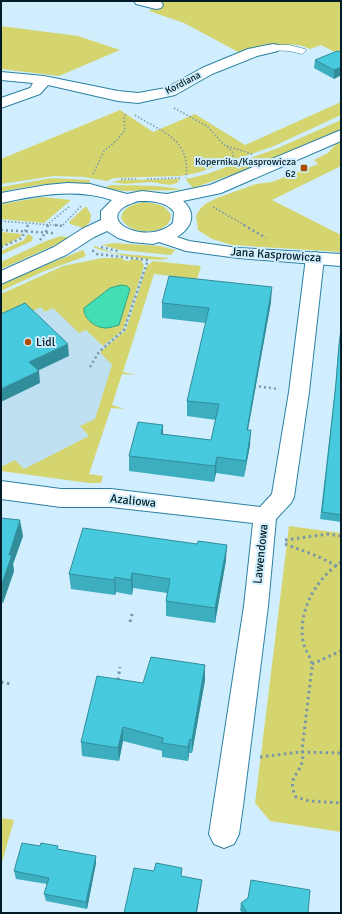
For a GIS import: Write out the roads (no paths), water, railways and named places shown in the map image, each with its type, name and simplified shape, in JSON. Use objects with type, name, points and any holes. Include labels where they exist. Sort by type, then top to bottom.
[{"type":"street","points":[[141,1],[156,5]]},
{"type":"street","name":"Kordiana","points":[[1,76],[44,80],[118,96],[138,98],[170,92],[206,71],[253,52],[273,48]]},
{"type":"street","points":[[1,103],[35,91],[44,80]]},
{"type":"street","points":[[1,278],[60,251],[110,217],[116,204],[126,199],[146,196],[167,199],[215,189],[341,135]]},
{"type":"street","points":[[1,198],[69,188],[90,189],[126,199]]},
{"type":"street","points":[[46,191],[80,198],[110,217],[114,230],[123,235],[142,239],[162,237],[180,219],[215,189]]},
{"type":"street","points":[[167,199],[176,204],[180,219]]},
{"type":"street","name":"Jana Kasprowicza","points":[[180,219],[210,249]]},
{"type":"street","points":[[60,251],[87,246],[123,235]]},
{"type":"street","name":"Jana Kasprowicza","points":[[162,237],[186,246],[341,260]]},
{"type":"street","name":"Lawendowa","points":[[224,834],[256,606],[265,516],[283,497],[299,392],[315,258]]},
{"type":"street","name":"Azaliowa","points":[[1,490],[61,498],[111,498],[265,516]]},
{"type":"lane","points":[[273,48],[289,48],[302,51]]},
{"type":"place","name":"Kopernika/Kasprowicza 62","points":[[304,168]]},
{"type":"place","name":"Lidl","points":[[28,342]]}]
